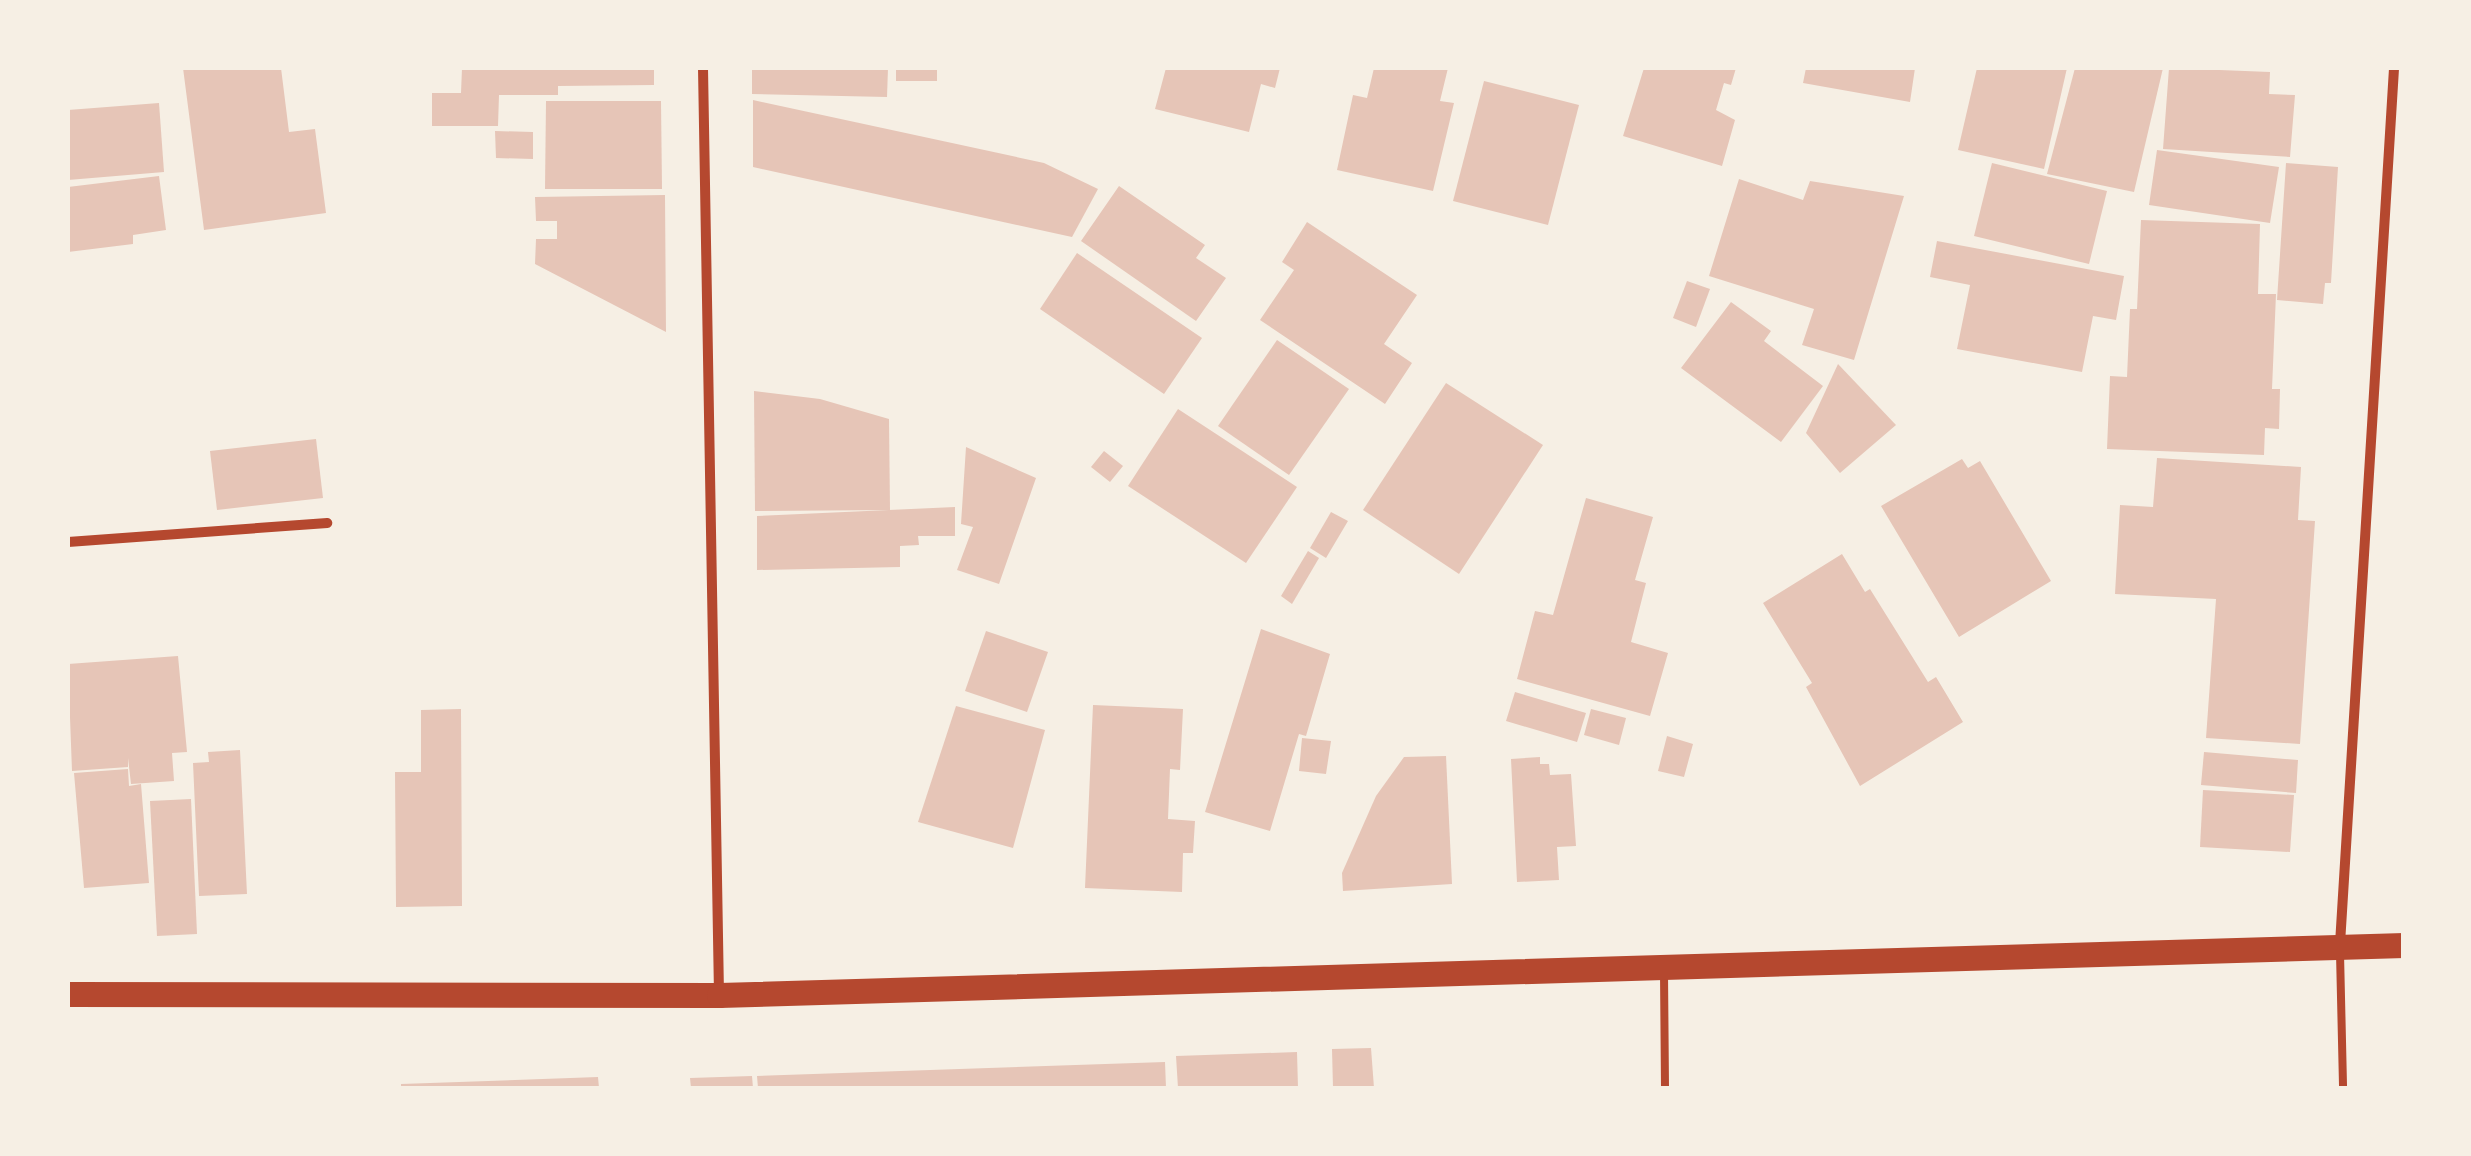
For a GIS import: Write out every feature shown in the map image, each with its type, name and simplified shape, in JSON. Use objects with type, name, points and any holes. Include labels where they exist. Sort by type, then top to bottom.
[{"type":"main road","points":[[68,994],[719,994],[2404,944]]},
{"type":"street","points":[[703,68],[719,994]]},
{"type":"street","points":[[2340,944],[2394,68]]},
{"type":"street","points":[[68,542],[327,523]]},
{"type":"lane","points":[[2340,944],[2343,1088]]},
{"type":"lane","points":[[1664,965],[1664,1088]]},
{"type":"building","points":[[183,68],[281,68],[289,132],[315,129],[326,213],[204,230]]},
{"type":"building","points":[[462,68],[654,68],[654,85],[558,86],[558,95],[499,95],[498,126],[432,126],[432,93],[461,93]]},
{"type":"building","points":[[752,68],[888,68],[887,97],[752,94]]},
{"type":"building","points":[[896,68],[937,68],[937,81],[896,81]]},
{"type":"building","points":[[1166,68],[1280,68],[1275,88],[1261,84],[1249,132],[1155,109]]},
{"type":"building","points":[[1374,68],[1448,68],[1440,101],[1454,103],[1433,191],[1337,170],[1353,95],[1367,98]]},
{"type":"building","points":[[1644,68],[1736,68],[1731,85],[1724,83],[1716,110],[1735,120],[1722,166],[1623,136]]},
{"type":"building","points":[[1806,68],[1915,68],[1910,102],[1803,83]]},
{"type":"building","points":[[1977,68],[2067,68],[2044,169],[1958,150]]},
{"type":"building","points":[[2075,68],[2163,68],[2134,192],[2047,174]]},
{"type":"building","points":[[2169,68],[2270,72],[2269,94],[2295,95],[2290,157],[2163,149]]},
{"type":"building","points":[[1484,81],[1579,105],[1548,225],[1453,201]]},
{"type":"building","points":[[753,100],[1044,163],[1098,189],[1072,237],[753,167]]},
{"type":"building","points":[[546,101],[661,101],[662,189],[545,189]]},
{"type":"building","points":[[159,103],[164,172],[68,180],[68,110]]},
{"type":"building","points":[[495,131],[533,132],[533,159],[496,158]]},
{"type":"building","points":[[2157,150],[2279,167],[2270,223],[2149,205]]},
{"type":"building","points":[[1992,163],[2107,191],[2089,264],[1974,236]]},
{"type":"building","points":[[2286,163],[2338,167],[2331,283],[2325,283],[2323,304],[2277,300]]},
{"type":"building","points":[[159,176],[166,230],[133,235],[133,244],[68,252],[68,187]]},
{"type":"building","points":[[1739,179],[1803,200],[1810,181],[1904,196],[1854,360],[1802,345],[1814,309],[1709,276]]},
{"type":"building","points":[[1119,186],[1205,245],[1196,258],[1226,278],[1196,321],[1081,241]]},
{"type":"building","points":[[665,195],[666,332],[535,264],[536,239],[557,239],[557,221],[536,221],[535,197]]},
{"type":"building","points":[[2141,220],[2260,224],[2258,294],[2276,294],[2272,389],[2280,389],[2279,429],[2265,428],[2264,455],[2107,449],[2110,376],[2127,377],[2130,309],[2137,309]]},
{"type":"building","points":[[1307,222],[1417,295],[1384,344],[1412,363],[1385,404],[1260,320],[1294,270],[1282,262]]},
{"type":"building","points":[[1937,241],[2124,276],[2116,320],[2093,316],[2082,372],[1957,349],[1970,285],[1930,277]]},
{"type":"building","points":[[1077,253],[1202,338],[1164,394],[1040,309]]},
{"type":"building","points":[[1687,281],[1710,289],[1696,327],[1673,318]]},
{"type":"building","points":[[1731,302],[1771,331],[1764,341],[1823,386],[1781,442],[1681,368]]},
{"type":"building","points":[[1277,340],[1349,389],[1289,475],[1218,426]]},
{"type":"building","points":[[1838,364],[1896,425],[1840,473],[1806,433]]},
{"type":"building","points":[[1446,383],[1543,445],[1459,574],[1363,510]]},
{"type":"building","points":[[754,391],[820,399],[889,419],[890,510],[755,511]]},
{"type":"building","points":[[1178,409],[1297,487],[1246,563],[1128,486]]},
{"type":"building","points":[[316,439],[323,498],[217,510],[210,451]]},
{"type":"building","points":[[966,447],[1036,478],[999,584],[957,570],[973,527],[961,524]]},
{"type":"building","points":[[1104,451],[1123,466],[1110,482],[1091,467]]},
{"type":"building","points":[[2157,458],[2301,467],[2298,520],[2315,521],[2300,744],[2206,738],[2216,599],[2115,594],[2120,505],[2153,507]]},
{"type":"building","points":[[1962,459],[1968,468],[1980,461],[2051,581],[1959,637],[1881,506]]},
{"type":"building","points":[[1586,498],[1653,517],[1635,580],[1646,583],[1631,642],[1668,653],[1650,716],[1517,679],[1535,611],[1553,615]]},
{"type":"building","points":[[955,507],[955,536],[918,536],[919,545],[900,546],[900,567],[757,570],[757,516]]},
{"type":"building","points":[[1331,512],[1348,521],[1326,558],[1310,548]]},
{"type":"building","points":[[1308,551],[1319,558],[1292,604],[1281,596]]},
{"type":"building","points":[[1842,554],[1865,592],[1870,589],[1928,682],[1936,677],[1963,722],[1860,786],[1806,687],[1812,683],[1763,603]]},
{"type":"building","points":[[1261,629],[1330,654],[1306,736],[1299,734],[1270,831],[1205,812]]},
{"type":"building","points":[[986,631],[1048,652],[1027,712],[965,691]]},
{"type":"building","points":[[178,656],[187,752],[172,753],[174,781],[131,784],[128,758],[128,767],[72,771],[68,664]]},
{"type":"building","points":[[1515,692],[1586,713],[1577,742],[1506,721]]},
{"type":"building","points":[[1093,705],[1183,709],[1180,770],[1170,769],[1168,819],[1195,821],[1193,853],[1183,853],[1182,892],[1085,888]]},
{"type":"building","points":[[956,706],[1045,730],[1013,848],[918,822]]},
{"type":"building","points":[[461,709],[462,906],[396,907],[395,772],[421,772],[421,710]]},
{"type":"building","points":[[1591,709],[1626,718],[1619,745],[1584,735]]},
{"type":"building","points":[[1667,736],[1693,744],[1684,777],[1658,771]]},
{"type":"building","points":[[1302,738],[1331,741],[1326,774],[1299,771]]},
{"type":"building","points":[[240,750],[247,894],[199,896],[193,763],[209,762],[208,752]]},
{"type":"building","points":[[2204,752],[2298,760],[2296,793],[2201,785]]},
{"type":"building","points":[[1446,756],[1452,884],[1343,891],[1342,873],[1376,796],[1404,757]]},
{"type":"building","points":[[1540,757],[1540,764],[1549,764],[1550,775],[1571,774],[1576,846],[1557,847],[1559,880],[1517,882],[1511,759]]},
{"type":"building","points":[[128,769],[129,786],[141,784],[149,883],[84,888],[74,773]]},
{"type":"building","points":[[2203,790],[2294,795],[2290,852],[2200,847]]},
{"type":"building","points":[[191,799],[197,934],[157,936],[150,801]]},
{"type":"building","points":[[1371,1048],[1374,1088],[1333,1088],[1332,1049]]},
{"type":"building","points":[[1297,1052],[1298,1088],[1178,1088],[1176,1056]]},
{"type":"building","points":[[1165,1062],[1166,1088],[758,1088],[757,1076]]},
{"type":"building","points":[[752,1076],[753,1088],[691,1088],[690,1078]]},
{"type":"building","points":[[598,1077],[599,1088],[401,1088],[401,1084]]}]
